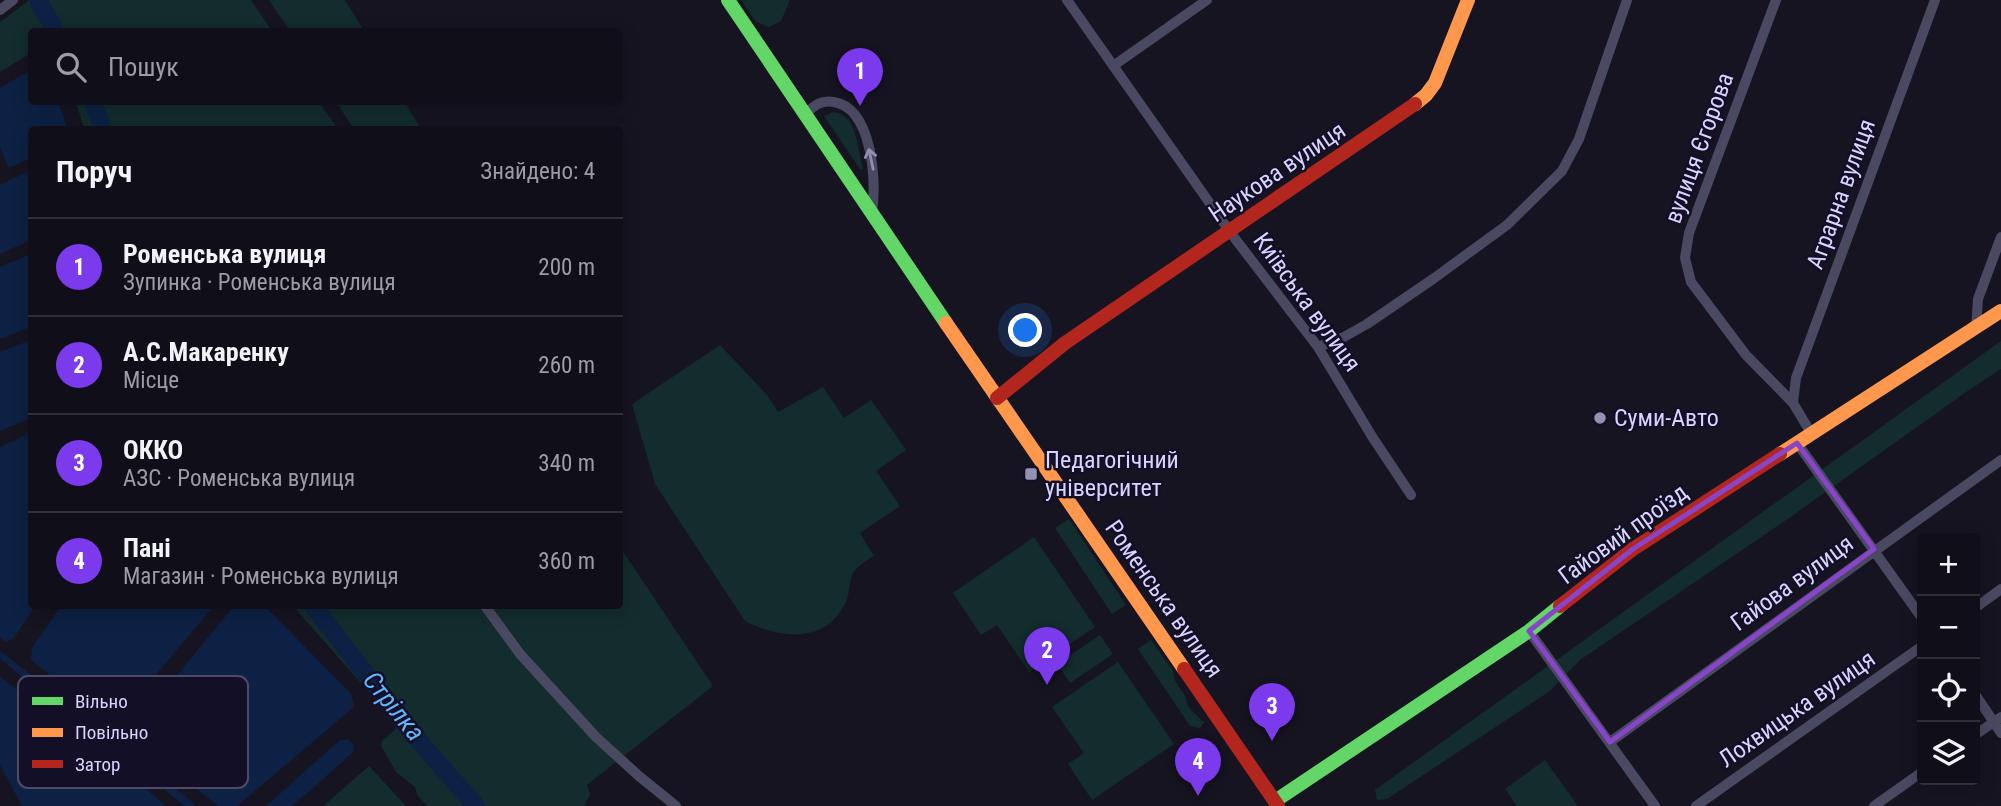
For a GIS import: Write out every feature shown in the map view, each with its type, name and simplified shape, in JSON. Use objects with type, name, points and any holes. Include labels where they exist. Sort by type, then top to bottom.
[{"type":"street","points":[[0,10],[13,0]]},
{"type":"street","name":"Роменська вулиця","points":[[728,0],[997,398],[1277,804]]},
{"type":"street","name":"Київська вулиця","points":[[1067,0],[1230,232],[1318,347],[1411,495]]},
{"type":"street","points":[[1113,66],[1207,0]]},
{"type":"street","name":"Наукова вулиця","points":[[997,398],[1065,343],[1426,95],[1435,83],[1468,0]]},
{"type":"street","points":[[1318,347],[1367,324],[1433,279],[1507,225],[1562,171],[1579,139],[1627,0]]},
{"type":"street","name":"вулиця Єгорова","points":[[1776,0],[1689,233],[1685,258],[1691,282],[1746,355],[1793,403],[1811,433]]},
{"type":"street","name":"Аграрна вулиця","points":[[1793,403],[1796,378],[1935,0]]},
{"type":"street","points":[[805,114],[817,102],[840,103],[852,110],[866,139],[871,158],[875,186],[872,212]]},
{"type":"street","points":[[1976,328],[1978,299],[2001,237]]},
{"type":"street","name":"Гайовий проїзд","points":[[1277,804],[1529,631],[1633,550],[2001,311]]},
{"type":"street","points":[[1797,443],[1917,611]]},
{"type":"street","name":"Гайова вулиця","points":[[1610,742],[1874,549],[2001,460]]},
{"type":"street","points":[[1980,604],[2001,589]]},
{"type":"street","points":[[487,609],[520,654],[596,737],[676,806]]},
{"type":"street","points":[[1529,631],[1655,806]]},
{"type":"street","name":"Лохвицька вулиця","points":[[1696,806],[1917,650]]},
{"type":"street","points":[[1980,700],[1997,719],[2001,733]]},
{"type":"street","points":[[1980,731],[1997,719]]},
{"type":"street","points":[[1874,806],[1917,776]]},
{"type":"highlighted area","points":[[1797,443],[1874,549],[1610,742],[1529,631],[1633,549]]},
{"type":"green space","points":[[29,0],[251,0],[270,28],[28,28],[28,55],[0,72],[0,22]]},
{"type":"green space","points":[[269,0],[345,0],[362,28],[288,28]]},
{"type":"green space","points":[[741,0],[790,0],[781,21],[769,27],[756,22]]},
{"type":"green space","points":[[77,105],[321,105],[336,126],[83,126]]},
{"type":"green space","points":[[338,105],[407,105],[419,126],[352,126]]},
{"type":"green space","points":[[833,112],[841,114],[852,125],[863,169],[860,169],[824,116]]},
{"type":"green space","points":[[2001,341],[2001,369],[1782,523],[1580,660],[1550,691],[1387,799],[1377,800],[1375,790]]},
{"type":"green space","points":[[720,345],[767,395],[778,412],[823,387],[844,418],[871,400],[906,450],[876,471],[900,506],[860,533],[874,556],[853,573],[847,599],[839,614],[816,631],[802,634],[773,632],[745,621],[655,484],[632,404]]},
{"type":"green space","points":[[1069,519],[1126,605],[1112,614],[1055,528]]},
{"type":"green space","points":[[1034,537],[1095,627],[1029,672],[997,625],[981,635],[953,593]]},
{"type":"green space","points":[[623,551],[713,686],[587,785],[590,795],[584,806],[428,806],[417,795],[415,787],[396,772],[381,746],[382,741],[395,730],[396,723],[296,609],[623,609]]},
{"type":"green space","points":[[1100,635],[1113,654],[1070,683],[1057,664]]},
{"type":"green space","points":[[1151,640],[1173,671],[1175,681],[1189,707],[1205,721],[1200,728],[1190,726],[1138,649]]},
{"type":"green space","points":[[1118,662],[1174,744],[1092,800],[1068,764],[1084,753],[1052,707]]},
{"type":"green space","points":[[1545,760],[1578,806],[1517,806],[1505,789]]},
{"type":"green space","points":[[369,766],[406,806],[323,806]]},
{"type":"water","points":[[28,72],[28,105],[59,105],[67,126],[28,126],[28,159],[9,168],[0,147],[0,88]]},
{"type":"water","points":[[28,171],[28,241],[0,254],[0,185]]},
{"type":"water","points":[[28,255],[28,328],[0,339],[0,267]]},
{"type":"water","points":[[28,341],[28,419],[0,431],[0,352]]},
{"type":"water","points":[[28,434],[28,609],[33,609],[14,638],[6,642],[0,638],[0,447]]},
{"type":"water","points":[[59,609],[211,609],[155,676],[51,676],[31,660],[32,648]]},
{"type":"water","points":[[232,609],[268,609],[351,694],[354,707],[237,806],[218,806],[196,788],[248,788],[248,676],[176,676]]},
{"type":"water","points":[[0,651],[33,676],[21,676],[0,659]]},
{"type":"water","points":[[0,677],[18,690],[18,788],[145,788],[166,806],[22,806],[0,765]]},
{"type":"water","points":[[348,739],[354,745],[353,752],[311,790],[291,806],[266,806],[340,740]]},
{"type":"water","points":[[162,788],[175,788],[197,806],[185,806]]},
{"type":"waterway","name":"Стрілка","points":[[39,2],[54,28]]},
{"type":"waterway","name":"Стрілка","points":[[94,105],[102,126]]},
{"type":"waterway","name":"Стрілка","points":[[315,609],[411,732],[476,806]]},
{"type":"traffic: fast","points":[[728,0],[946,323]]},
{"type":"traffic: fast","points":[[1275,801],[1529,631],[1560,606]]},
{"type":"traffic: slow","points":[[1415,104],[1435,83],[1468,0]]},
{"type":"traffic: slow","points":[[1780,454],[2001,311]]},
{"type":"traffic: slow","points":[[946,323],[1184,669]]},
{"type":"traffic: jam","points":[[997,398],[1065,343],[1415,104]]},
{"type":"traffic: jam","points":[[1560,606],[1633,549],[1780,454]]},
{"type":"traffic: jam","points":[[1184,669],[1278,806]]},
{"type":"place","name":"Роменська вулиця","points":[[860,106]]},
{"type":"place","name":"Суми-Авто","points":[[1600,418]]},
{"type":"place","name":"Педагогічний університет","points":[[1031,474]]},
{"type":"place","name":"А.С.Макаренку","points":[[1047,685]]},
{"type":"place","name":"ОККО","points":[[1272,741]]},
{"type":"place","name":"Пані","points":[[1198,796]]}]
